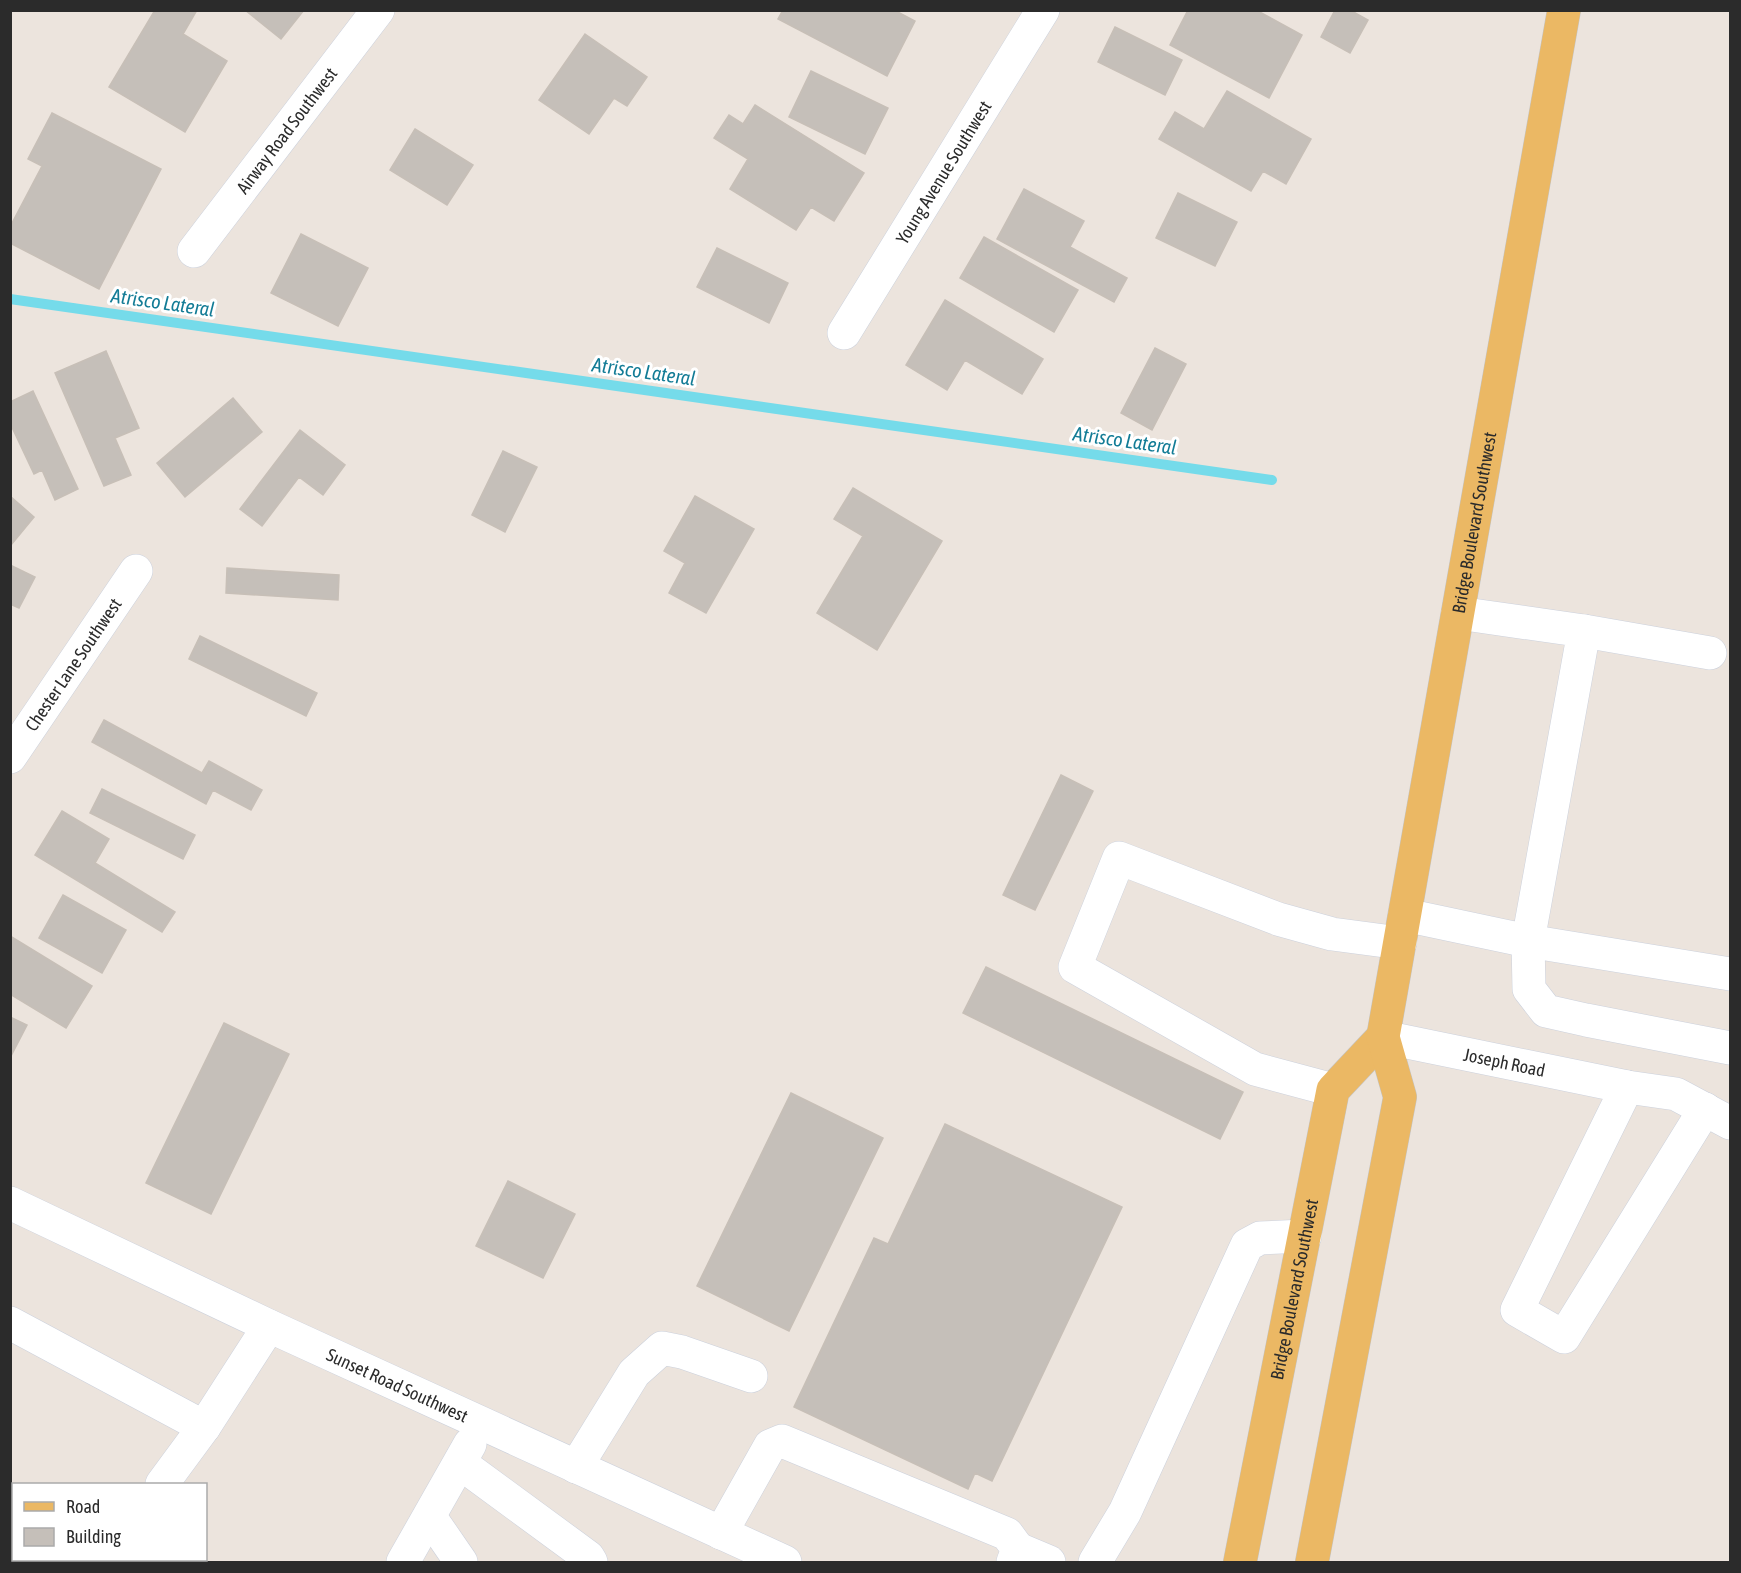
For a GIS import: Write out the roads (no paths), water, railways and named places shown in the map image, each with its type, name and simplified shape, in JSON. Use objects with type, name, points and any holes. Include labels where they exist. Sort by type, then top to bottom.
[{"type":"main road","name":"Bridge Boulevard Southwest","points":[[1312,1563],[1400,1096],[1383,1037],[1564,10]]},
{"type":"main road","points":[[1334,1089],[1383,1037]]},
{"type":"main road","name":"Bridge Boulevard Southwest","points":[[1240,1563],[1334,1089]]},
{"type":"street","name":"Airway Road Southwest","points":[[194,251],[378,10]]},
{"type":"street","name":"Young Avenue Southwest","points":[[844,333],[1043,10]]},
{"type":"street","name":"Chester Lane Southwest","points":[[10,758],[136,570]]},
{"type":"street","points":[[1458,613],[1710,652]]},
{"type":"street","points":[[1584,631],[1528,941],[1529,989],[1546,1011],[1731,1048]]},
{"type":"street","points":[[1334,1089],[1255,1069],[1075,967],[1119,858],[1278,919],[1332,934],[1403,929],[1528,941],[1731,974]]},
{"type":"street","name":"Joseph Road","points":[[1383,1037],[1627,1087],[1676,1094],[1718,1116]]},
{"type":"street","points":[[1627,1087],[1517,1310],[1564,1337],[1718,1116]]},
{"type":"street","name":"Sunset Road Southwest","points":[[10,1203],[269,1326],[785,1563]]},
{"type":"street","points":[[1095,1563],[1125,1512],[1247,1245],[1260,1238],[1305,1236]]},
{"type":"street","points":[[10,1323],[204,1427]]},
{"type":"street","points":[[163,1483],[204,1427],[269,1326]]},
{"type":"street","points":[[576,1467],[634,1373],[662,1348],[682,1352],[751,1377]]},
{"type":"street","points":[[403,1563],[481,1424]]},
{"type":"street","points":[[721,1533],[770,1446],[782,1441],[1007,1534],[1016,1556],[1049,1563]]},
{"type":"street","points":[[460,1463],[588,1557],[591,1563]]},
{"type":"street","points":[[430,1517],[461,1563]]},
{"type":"waterway","name":"Atrisco Lateral","points":[[10,299],[1272,480]]}]
